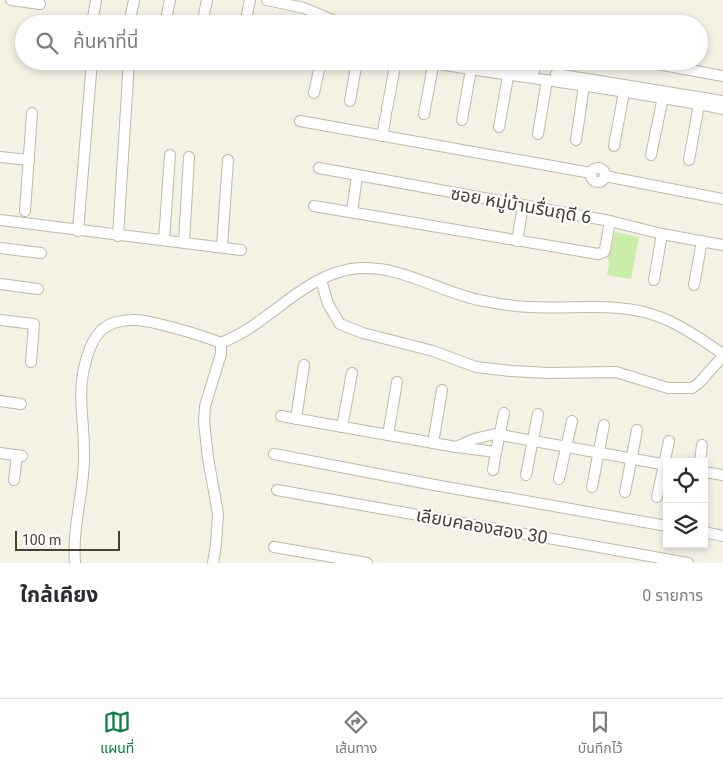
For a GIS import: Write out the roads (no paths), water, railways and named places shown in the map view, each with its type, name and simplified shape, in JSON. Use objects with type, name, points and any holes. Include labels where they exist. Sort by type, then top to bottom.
[{"type":"street","points":[[11,0],[40,4]]},
{"type":"street","points":[[94,15],[96,0]]},
{"type":"street","points":[[131,15],[134,0]]},
{"type":"street","points":[[167,15],[170,0]]},
{"type":"street","points":[[204,15],[207,0]]},
{"type":"street","points":[[247,15],[250,0]]},
{"type":"street","points":[[267,0],[304,8],[321,15]]},
{"type":"street","points":[[78,230],[91,70]]},
{"type":"street","points":[[118,236],[129,70]]},
{"type":"street","points":[[314,93],[318,70]]},
{"type":"street","points":[[350,101],[355,70]]},
{"type":"street","points":[[382,136],[394,70]]},
{"type":"street","points":[[424,114],[432,70]]},
{"type":"street","points":[[462,120],[468,70]]},
{"type":"street","points":[[496,70],[664,95],[723,109]]},
{"type":"street","points":[[690,70],[723,76]]},
{"type":"street","points":[[509,72],[547,80],[585,82],[624,92],[723,101]]},
{"type":"street","points":[[499,127],[509,72]]},
{"type":"street","points":[[538,134],[547,80]]},
{"type":"street","points":[[576,140],[585,82]]},
{"type":"street","points":[[614,146],[624,92]]},
{"type":"street","points":[[651,155],[664,95]]},
{"type":"street","points":[[689,160],[699,104]]},
{"type":"street","points":[[25,211],[32,113]]},
{"type":"street","points":[[300,121],[592,173],[595,169],[601,169],[605,176],[723,199]]},
{"type":"street","points":[[164,240],[170,155]]},
{"type":"street","points":[[0,157],[29,160]]},
{"type":"street","points":[[184,242],[189,157]]},
{"type":"street","points":[[222,246],[228,160]]},
{"type":"street","name":"ซอย หมู่บ้านรื่นฤดี 6","points":[[318,168],[610,221],[662,234],[723,245]]},
{"type":"street","points":[[352,212],[357,176]]},
{"type":"street","points":[[314,206],[601,254],[605,249],[610,221]]},
{"type":"street","points":[[517,241],[523,206]]},
{"type":"street","points":[[0,220],[118,236],[222,246],[241,250]]},
{"type":"street","points":[[654,280],[662,234]]},
{"type":"street","points":[[694,285],[702,242]]},
{"type":"street","points":[[0,248],[41,253]]},
{"type":"street","points":[[75,563],[76,529],[84,460],[81,395],[83,373],[90,349],[97,335],[106,326],[134,320],[172,328],[221,343],[248,330],[297,292],[321,280],[352,269],[374,269],[414,278],[457,295],[495,303],[530,307],[591,306],[624,308],[652,314],[676,324],[723,355],[699,383],[692,388],[668,388],[616,372],[525,372],[476,367],[433,351],[363,334],[340,324],[328,304],[321,280]]},
{"type":"street","points":[[0,284],[38,289]]},
{"type":"street","points":[[0,320],[34,324],[31,362]]},
{"type":"street","points":[[213,563],[218,514],[204,422],[205,406],[221,354],[221,343]]},
{"type":"street","points":[[296,419],[304,365]]},
{"type":"street","points":[[342,427],[352,373]]},
{"type":"street","points":[[388,435],[397,382]]},
{"type":"street","points":[[433,443],[442,390]]},
{"type":"street","points":[[0,402],[21,404]]},
{"type":"street","points":[[493,470],[504,413]]},
{"type":"street","points":[[526,476],[538,414]]},
{"type":"street","points":[[281,416],[456,447],[496,452]]},
{"type":"street","points":[[559,480],[572,421]]},
{"type":"street","points":[[592,487],[604,425]]},
{"type":"street","points":[[625,492],[637,430]]},
{"type":"street","points":[[456,447],[474,439],[495,434],[663,465]]},
{"type":"street","points":[[667,458],[669,441]]},
{"type":"street","points":[[700,458],[702,445]]},
{"type":"street","points":[[0,453],[20,456],[14,480]]},
{"type":"street","points":[[274,454],[429,484],[663,525]]},
{"type":"street","points":[[708,473],[723,475]]},
{"type":"street","points":[[657,497],[663,476]]},
{"type":"street","name":"เลียบคลองสอง 30","points":[[277,490],[688,563]]},
{"type":"street","points":[[708,533],[723,536]]},
{"type":"street","points":[[274,546],[367,563]]}]
